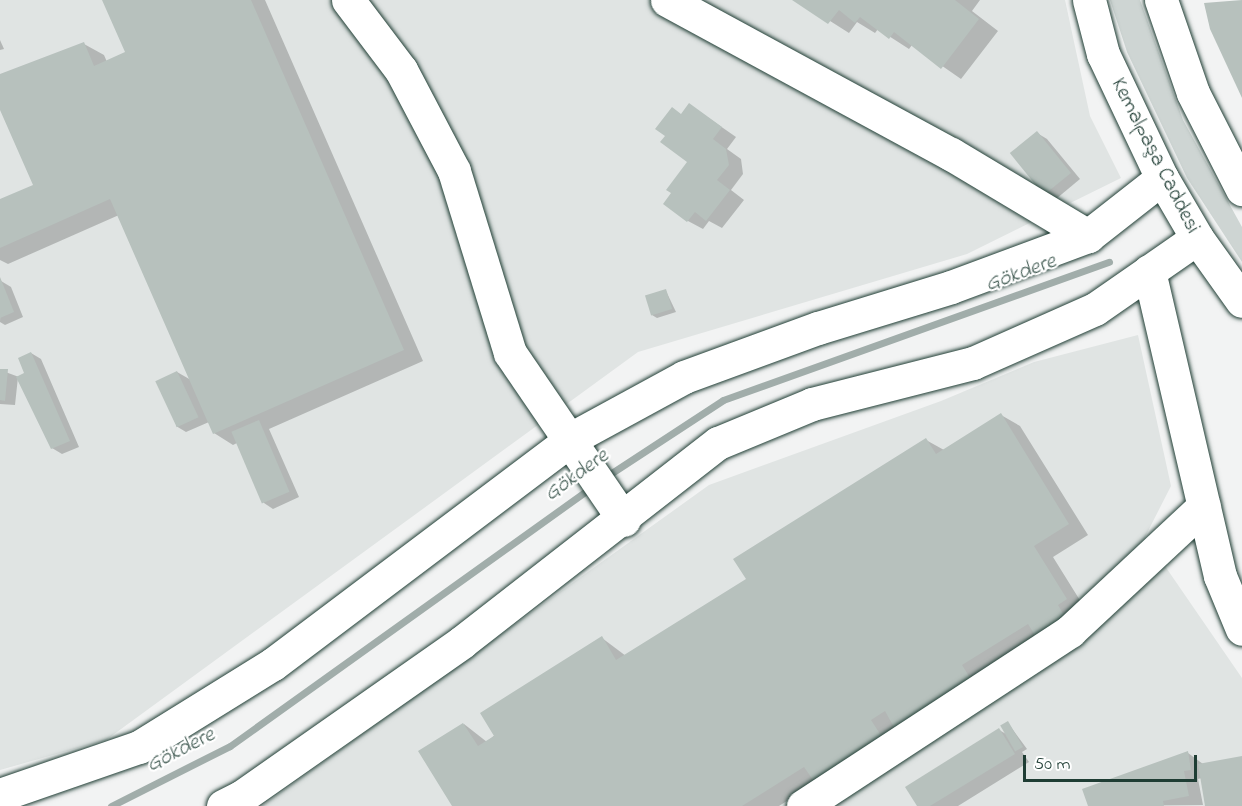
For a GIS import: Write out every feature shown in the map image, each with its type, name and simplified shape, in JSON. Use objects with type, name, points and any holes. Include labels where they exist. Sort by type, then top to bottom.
[{"type":"street","points":[[348,0],[401,70],[454,171],[510,353],[568,442],[624,520]]},
{"type":"street","points":[[667,0],[951,154],[1088,236]]},
{"type":"street","name":"Kemalpaşa Caddesi","points":[[1089,0],[1103,54],[1161,178],[1197,238],[1242,301]]},
{"type":"street","points":[[1161,0],[1193,93],[1242,189]]},
{"type":"street","points":[[0,795],[140,747],[273,664],[568,442],[684,377],[818,328],[951,287],[1088,236],[1161,178]]},
{"type":"street","points":[[223,806],[241,797],[462,642],[624,520],[718,443],[812,404],[973,363],[1095,309],[1197,238]]},
{"type":"street","points":[[1149,271],[1220,576],[1242,630]]},
{"type":"street","points":[[803,806],[1070,630],[1204,506]]},
{"type":"shaded area","points":[[0,0],[1065,0],[1090,116],[1121,178],[967,254],[638,352],[106,740],[0,770]]},
{"type":"shaded area","points":[[1110,0],[1140,0],[1183,120],[1242,227],[1242,262],[1187,178],[1127,52]]},
{"type":"shaded area","points":[[1138,335],[1171,486],[1145,537],[1242,678],[1242,806],[262,806],[709,485],[941,401],[1034,362]]},
{"type":"building","points":[[102,0],[251,0],[404,350],[213,434],[110,199],[0,248],[0,199],[33,185],[0,110],[0,74],[84,42],[94,66],[125,52]]},
{"type":"building","points":[[792,0],[955,0],[979,19],[941,69],[894,32],[889,39],[860,17],[855,23],[839,10],[828,24]]},
{"type":"building","points":[[1242,0],[1242,98],[1210,29],[1204,3]]},
{"type":"building","points":[[689,103],[722,127],[713,139],[726,149],[729,165],[717,180],[730,190],[706,221],[695,212],[687,222],[663,204],[671,193],[666,190],[687,162],[660,142],[665,136],[655,129],[672,107],[681,114]]},
{"type":"building","points":[[1037,131],[1071,173],[1044,195],[1010,153]]},
{"type":"building","points":[[0,277],[14,312],[0,318]]},
{"type":"building","points":[[666,289],[672,309],[651,316],[645,295]]},
{"type":"building","points":[[31,352],[70,441],[51,449],[16,377],[24,373],[18,358]]},
{"type":"building","points":[[0,369],[8,369],[5,401],[0,400]]},
{"type":"building","points":[[177,371],[199,417],[177,427],[155,381]]},
{"type":"building","points":[[1001,413],[1069,524],[1034,546],[1067,599],[1058,605],[1067,621],[1038,640],[1028,624],[962,665],[972,681],[895,729],[885,711],[871,720],[882,737],[813,780],[804,767],[742,806],[452,806],[418,751],[463,723],[478,746],[494,736],[480,713],[602,636],[616,660],[746,579],[733,559],[926,438],[936,454]]},
{"type":"building","points":[[259,420],[289,492],[262,504],[231,432]]},
{"type":"building","points":[[1008,721],[1023,747],[1015,751],[1000,726]]},
{"type":"building","points":[[999,728],[1015,754],[930,806],[917,806],[905,787]]},
{"type":"building","points":[[1188,751],[1191,770],[1184,771],[1189,796],[1163,801],[1164,806],[1088,806],[1082,789]]},
{"type":"building","points":[[1242,756],[1242,806],[1205,806],[1198,764]]},
{"type":"waterway","name":"Gökdere","points":[[604,478],[723,400],[1109,262]]},
{"type":"waterway","name":"Gökdere","points":[[111,806],[230,746],[590,488]]}]
